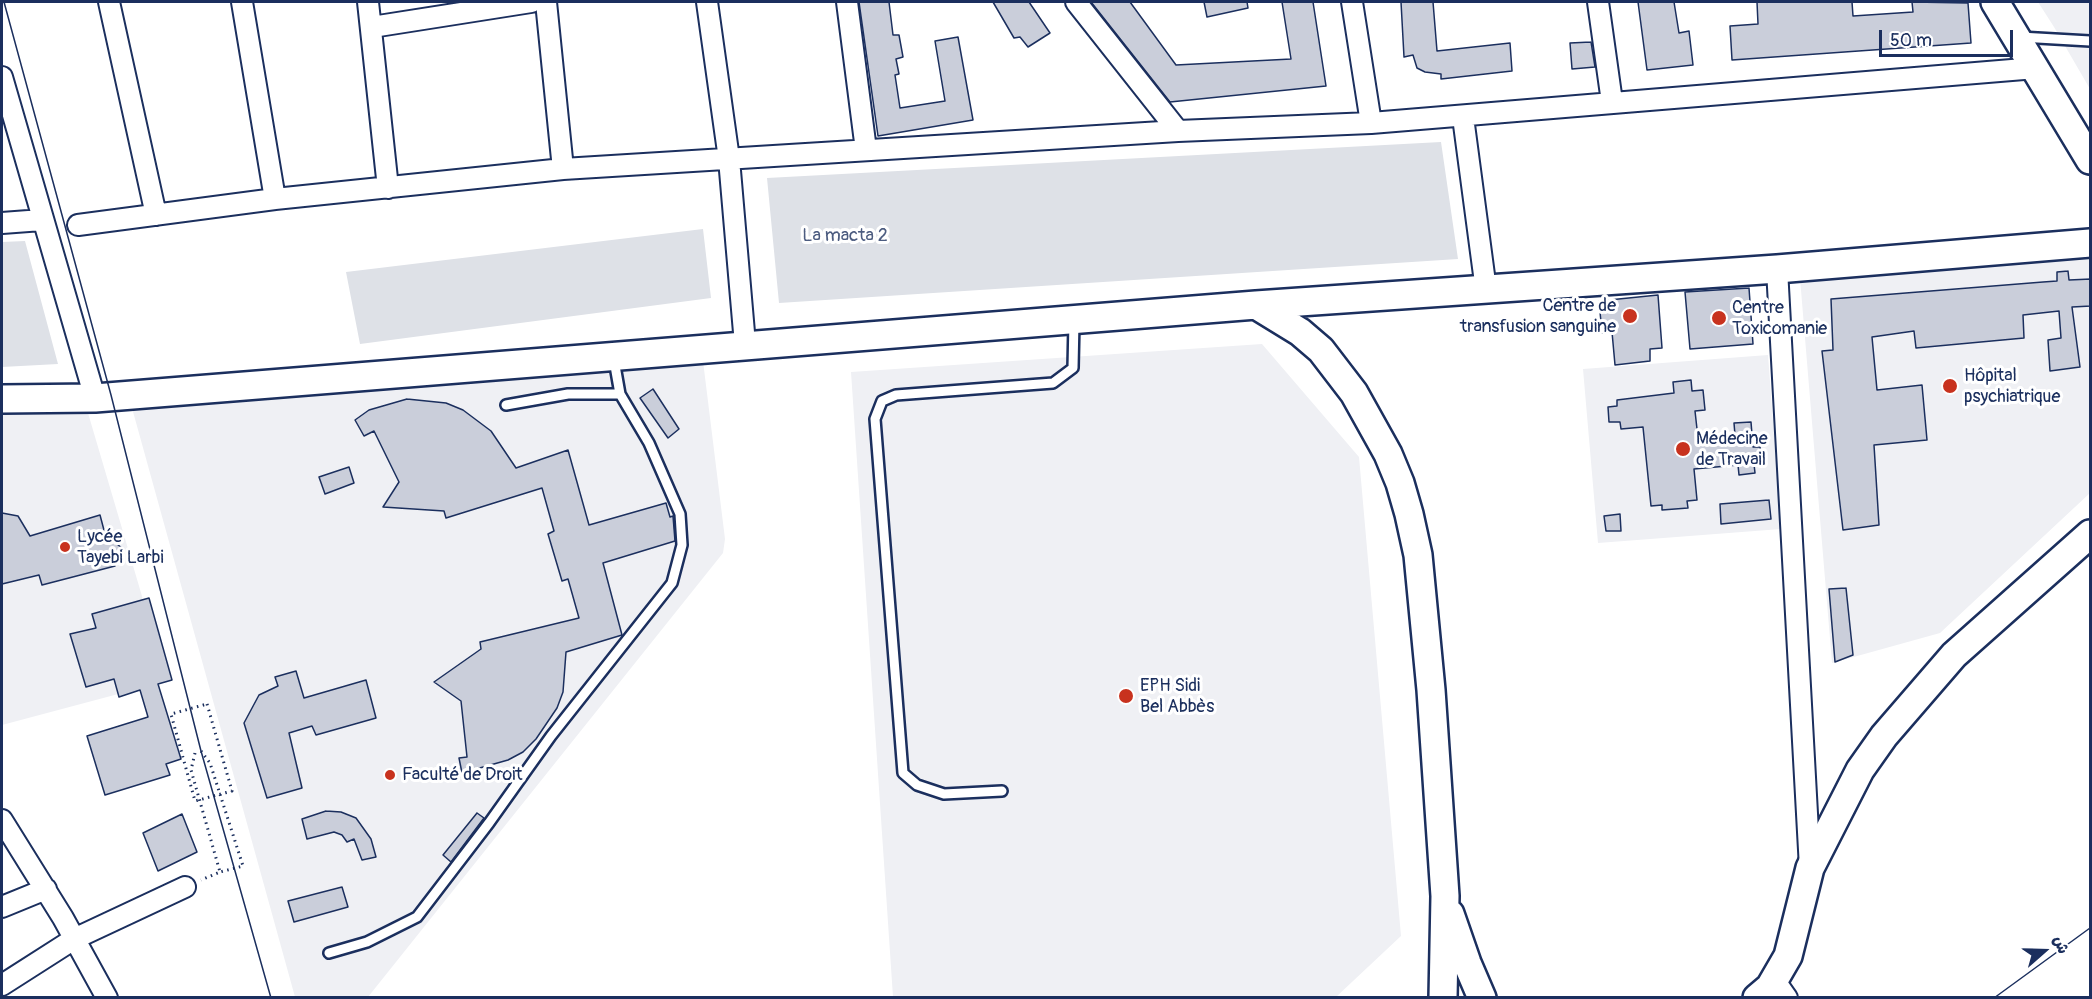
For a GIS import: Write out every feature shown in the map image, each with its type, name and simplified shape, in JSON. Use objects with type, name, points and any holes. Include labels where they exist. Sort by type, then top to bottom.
[{"type":"main road","points":[[1995,2],[2091,160]]},
{"type":"main road","points":[[2,399],[95,398],[745,344],[1256,305],[1777,269],[2091,243]]},
{"type":"main road","points":[[1256,305],[1300,332],[1321,350],[1374,426],[1400,483],[1418,555],[1420,577],[1445,896],[1443,998]]},
{"type":"main road","points":[[1773,992],[1788,956],[1810,868],[1860,770],[1908,705],[1977,634],[2091,534]]},
{"type":"main road","points":[[1445,896],[1459,941],[1482,998]]},
{"type":"street","points":[[109,2],[156,215]]},
{"type":"street","points":[[242,2],[275,199]]},
{"type":"street","points":[[368,2],[388,188]]},
{"type":"street","points":[[372,27],[531,2]]},
{"type":"street","points":[[546,2],[563,169]]},
{"type":"street","points":[[707,2],[729,159],[745,344]]},
{"type":"street","points":[[847,2],[866,150]]},
{"type":"street","points":[[1076,2],[1178,131]]},
{"type":"street","points":[[1352,2],[1371,123]]},
{"type":"street","points":[[1598,2],[1612,102]]},
{"type":"street","points":[[78,225],[275,199],[563,169],[1178,131],[1463,117],[1612,102],[2037,68]]},
{"type":"street","points":[[2,78],[95,398]]},
{"type":"street","points":[[1463,117],[1486,290]]},
{"type":"street","points":[[2,223],[42,220]]},
{"type":"street","points":[[1777,269],[1810,868]]},
{"type":"street","points":[[2,820],[45,889],[107,998]]},
{"type":"street","points":[[2,985],[74,939],[185,887]]},
{"type":"street","points":[[2,907],[45,889]]},
{"type":"lane","points":[[2017,37],[2091,41]]},
{"type":"lane","points":[[1002,791],[944,794],[917,786],[903,773],[874,418],[882,401],[896,395],[1053,383],[1073,368],[1074,319]]},
{"type":"lane","points":[[329,953],[367,942],[417,917],[489,823],[551,736],[672,583],[682,545],[680,513],[649,443],[620,394],[613,355]]},
{"type":"lane","points":[[506,405],[568,394],[620,394]]},
{"type":"path","points":[[207,704],[231,791],[220,794],[195,801],[171,714],[207,704]]},
{"type":"path","points":[[185,887],[220,872],[243,866],[210,763],[201,751]]},
{"type":"path","points":[[195,753],[190,770],[220,872]]},
{"type":"shaded area","points":[[2038,2],[2090,2],[2090,89],[2054,27]]},
{"type":"shaded area","name":"Hôpital psychiatrique","points":[[2090,255],[2090,493],[1940,633],[1832,663],[1800,278]]},
{"type":"shaded area","name":"EPH Sidi Bel Abbès","points":[[1262,344],[1359,457],[1401,936],[1336,997],[893,997],[851,372]]},
{"type":"shaded area","name":"Médecine de Travail","points":[[1768,355],[1781,529],[1598,543],[1583,369]]},
{"type":"shaded area","name":"Faculté de Droit","points":[[703,361],[725,539],[723,553],[368,997],[295,997],[132,408]]},
{"type":"shaded area","name":"Lycée Tayebi Larbi","points":[[61,397],[88,413],[167,681],[2,725],[2,402]]},
{"type":"green space","name":"La macta 2","points":[[1441,142],[1458,259],[779,303],[767,178]]},
{"type":"green space","points":[[703,229],[711,298],[360,344],[346,272]]},
{"type":"green space","points":[[25,241],[58,364],[2,367],[2,242]]},
{"type":"building","points":[[859,2],[889,2],[893,35],[899,35],[903,57],[896,59],[899,74],[895,75],[900,108],[945,101],[935,41],[958,37],[973,120],[878,136]]},
{"type":"building","points":[[993,2],[1029,2],[1050,33],[1028,47],[1020,37],[1014,38]]},
{"type":"building","points":[[1091,2],[1130,2],[1176,65],[1291,59],[1282,2],[1313,2],[1326,86],[1170,102]]},
{"type":"building","points":[[1204,2],[1247,2],[1248,8],[1207,17]]},
{"type":"building","points":[[1401,2],[1433,2],[1437,51],[1510,43],[1512,71],[1441,79],[1441,74],[1425,72],[1417,68],[1413,55],[1404,57]]},
{"type":"building","points":[[1638,2],[1674,2],[1679,33],[1689,31],[1693,65],[1647,70]]},
{"type":"building","points":[[1757,2],[1852,2],[1853,16],[1913,12],[1912,2],[1968,3],[1971,43],[1732,60],[1730,26],[1758,24]]},
{"type":"building","points":[[1591,42],[1595,67],[1572,69],[1570,43]]},
{"type":"building","points":[[2068,271],[2069,280],[2091,279],[2091,306],[2072,307],[2080,367],[2050,371],[2048,340],[2061,338],[2059,311],[2023,315],[2024,338],[1916,348],[1914,331],[1872,337],[1877,390],[1922,385],[1927,440],[1874,445],[1879,525],[1843,530],[1822,351],[1833,350],[1831,299],[2057,281],[2057,272]]},
{"type":"building","name":"Centre Toxicomanie","points":[[1749,288],[1753,344],[1690,349],[1685,292]]},
{"type":"building","name":"Centre de transfusion sanguine","points":[[1658,295],[1662,348],[1650,349],[1650,361],[1615,365],[1612,332],[1602,333],[1599,301]]},
{"type":"building","points":[[1691,380],[1692,391],[1703,390],[1705,410],[1695,411],[1698,438],[1735,435],[1734,423],[1751,422],[1753,447],[1760,447],[1762,463],[1754,464],[1755,473],[1739,475],[1738,465],[1694,469],[1697,500],[1687,501],[1688,508],[1662,510],[1662,505],[1651,506],[1643,427],[1621,429],[1620,422],[1609,422],[1608,407],[1617,406],[1617,400],[1674,393],[1673,382]]},
{"type":"building","points":[[653,389],[679,429],[668,438],[640,398]]},
{"type":"building","points":[[407,399],[446,403],[463,410],[491,431],[516,468],[568,450],[589,525],[666,503],[670,517],[673,516],[675,541],[603,563],[622,635],[566,652],[563,692],[557,708],[536,739],[523,752],[508,760],[462,773],[459,758],[467,757],[461,701],[434,682],[481,649],[480,642],[579,618],[568,579],[562,581],[548,534],[554,531],[542,488],[446,518],[444,511],[383,507],[399,482],[374,431],[364,436],[355,420],[369,410]]},
{"type":"building","points":[[349,467],[354,483],[325,494],[319,477]]},
{"type":"building","points":[[1769,500],[1771,519],[1721,524],[1720,504]]},
{"type":"building","points":[[2,513],[18,516],[30,536],[100,515],[105,534],[123,549],[114,558],[115,566],[42,585],[39,575],[2,584]]},
{"type":"building","points":[[1620,514],[1621,531],[1606,531],[1604,516]]},
{"type":"building","points":[[1846,588],[1853,655],[1835,662],[1829,589]]},
{"type":"building","points":[[149,598],[172,680],[158,684],[181,759],[166,764],[170,775],[105,795],[87,736],[148,717],[140,690],[119,697],[114,679],[86,687],[70,634],[96,628],[92,614]]},
{"type":"building","points":[[296,671],[304,698],[366,680],[376,718],[316,735],[312,726],[289,733],[302,788],[267,798],[244,723],[259,695],[278,686],[275,677]]},
{"type":"building","points":[[326,811],[341,812],[356,818],[371,839],[376,857],[362,860],[354,839],[347,842],[342,835],[334,832],[307,839],[302,819]]},
{"type":"building","points":[[477,813],[484,818],[451,862],[443,855]]},
{"type":"building","points":[[182,814],[197,852],[158,871],[143,833]]},
{"type":"building","points":[[342,887],[348,907],[294,922],[288,901]]},
{"type":"tram line","points":[[4,2],[111,395],[201,751],[271,998]]},
{"type":"tram line","points":[[1994,998],[2090,928]]},
{"type":"place","name":"Centre de transfusion sanguine","points":[[1630,316]]},
{"type":"place","name":"Centre Toxicomanie","points":[[1719,318]]},
{"type":"place","name":"Hôpital psychiatrique","points":[[1950,386]]},
{"type":"place","name":"Médecine de Travail","points":[[1683,449]]},
{"type":"place","name":"Lycée Tayebi Larbi","points":[[65,547]]},
{"type":"place","name":"EPH Sidi Bel Abbès","points":[[1126,696]]},
{"type":"place","name":"Faculté de Droit","points":[[390,775]]}]
